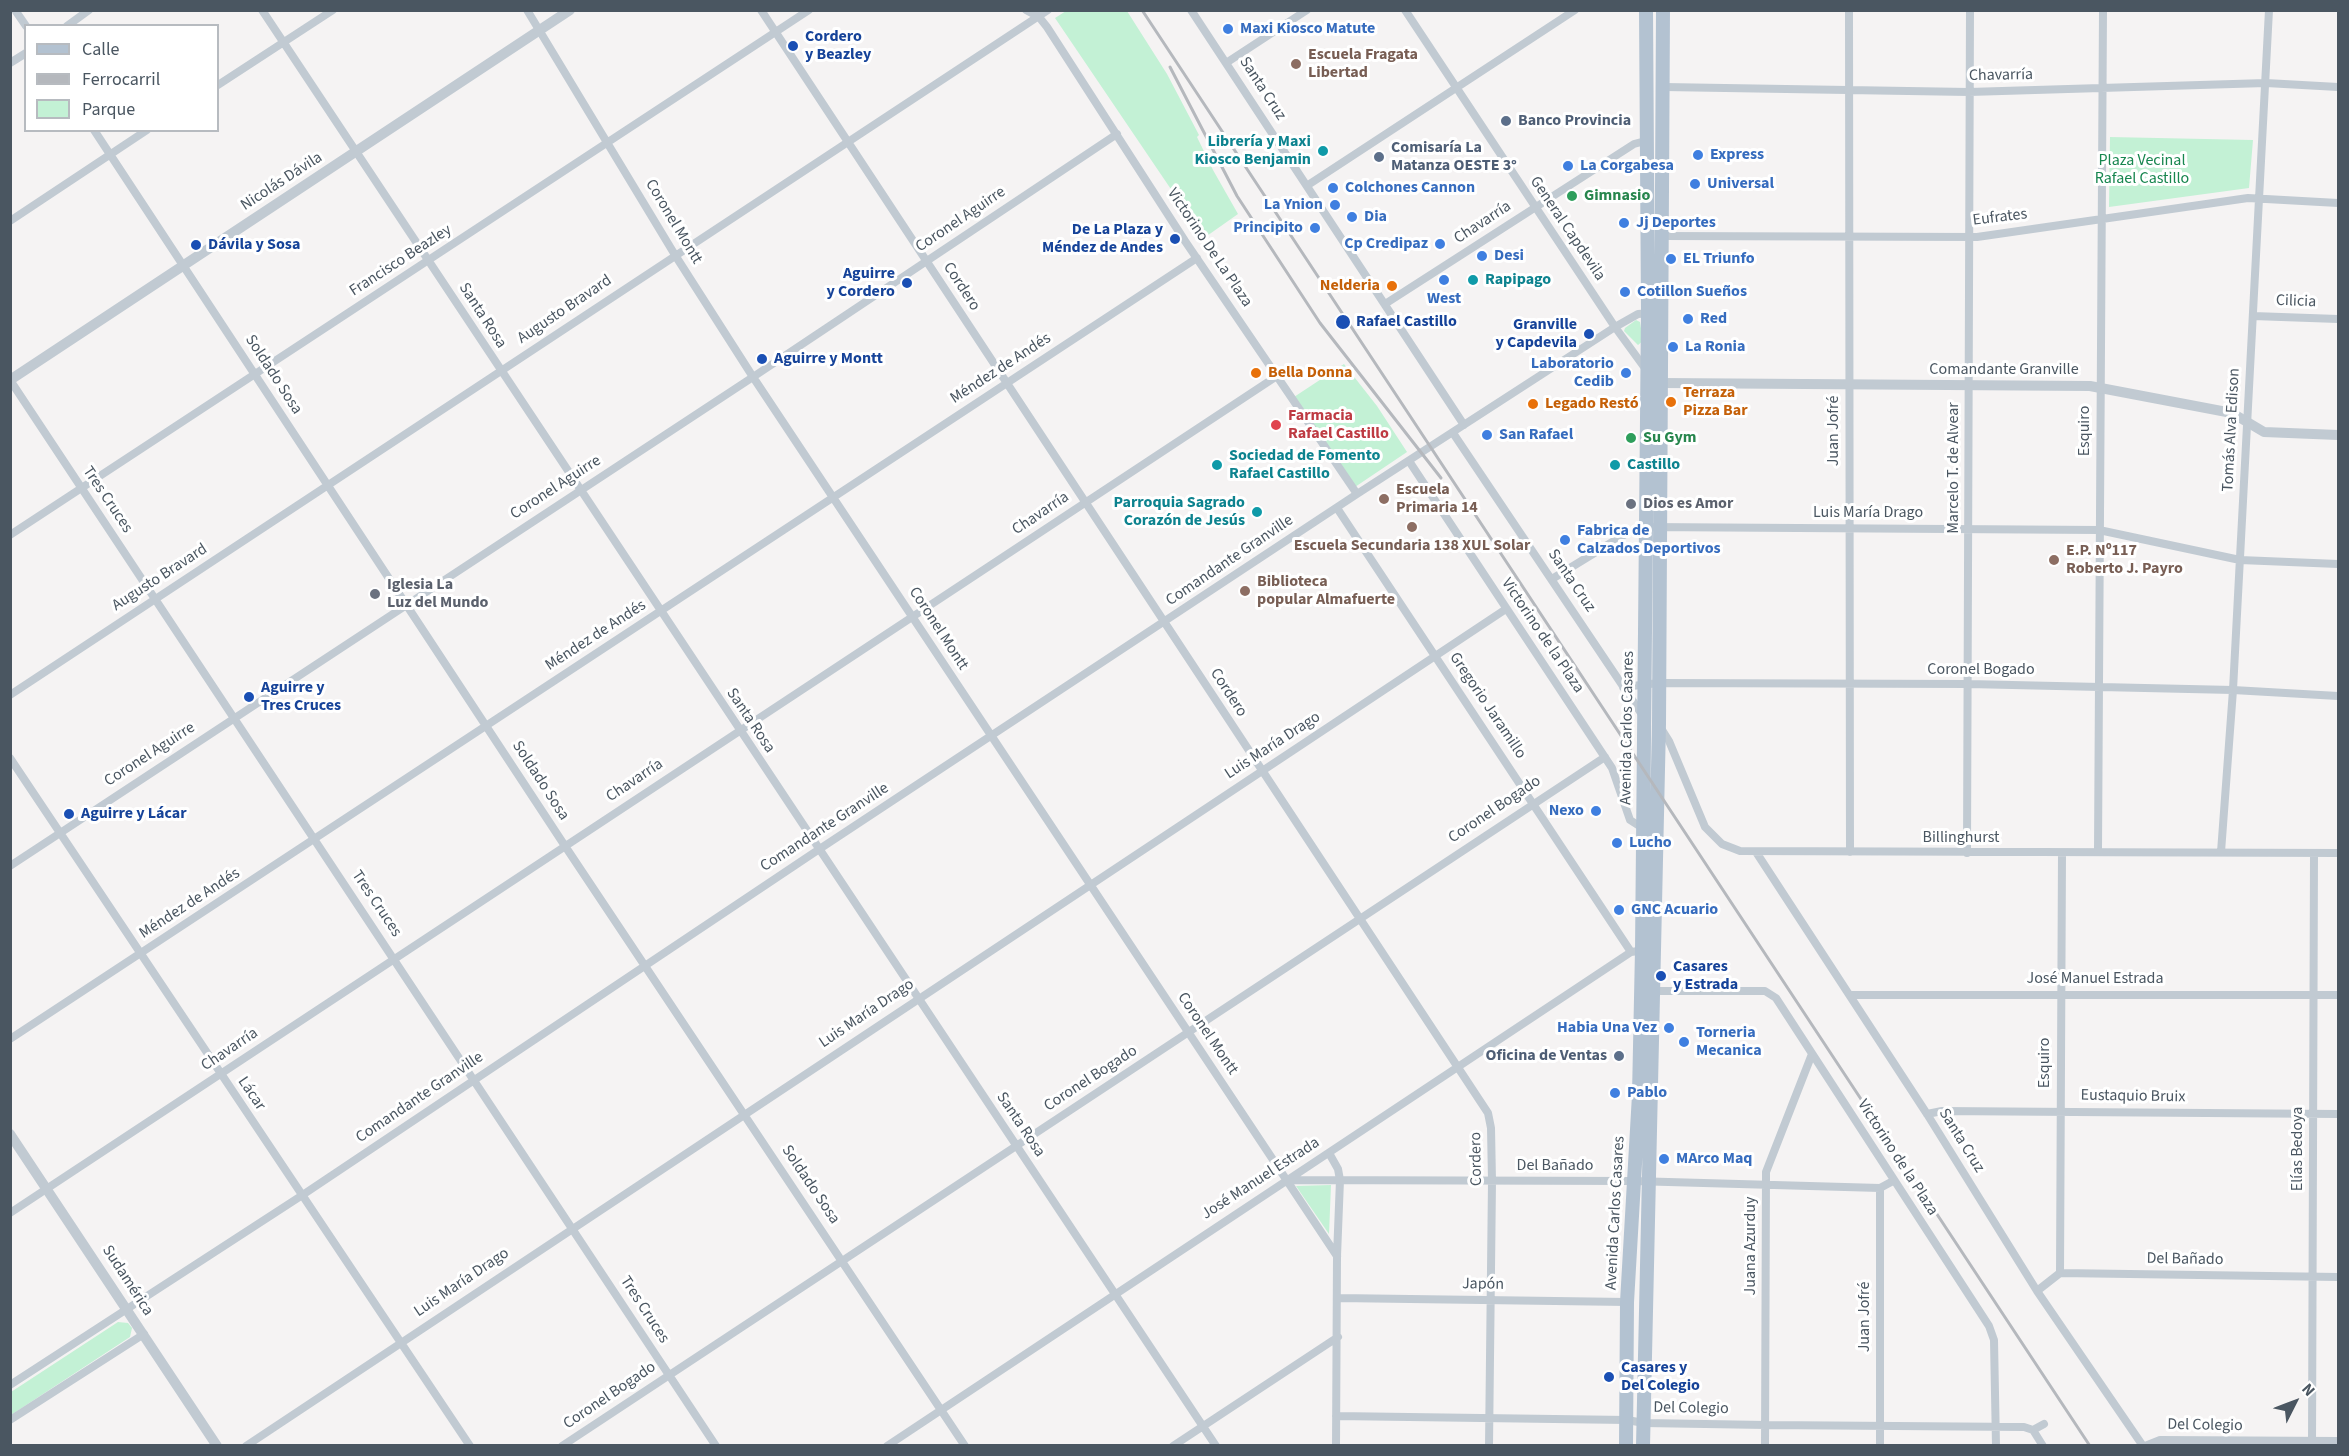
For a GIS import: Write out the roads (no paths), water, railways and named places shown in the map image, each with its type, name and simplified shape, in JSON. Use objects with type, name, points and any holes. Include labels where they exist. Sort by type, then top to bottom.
[{"type":"main road","name":"Avenida Carlos Casares","points":[[1646,10],[1648,140],[1655,313],[1661,383],[1653,527]]},
{"type":"main road","name":"Avenida Carlos Casares","points":[[1643,951],[1659,724],[1652,684],[1653,527],[1648,372],[1662,236],[1663,10]]},
{"type":"main road","name":"Avenida Carlos Casares","points":[[1643,1446],[1649,1183],[1648,992],[1643,951],[1643,717],[1652,684]]},
{"type":"main road","name":"Avenida Carlos Casares","points":[[1626,1446],[1627,1302],[1633,1181],[1648,992]]},
{"type":"street","points":[[15,10],[25,24]]},
{"type":"street","points":[[69,24],[89,10]]},
{"type":"street","name":"Santa Rosa","points":[[262,10],[738,730],[1216,1446]]},
{"type":"street","points":[[219,85],[333,10]]},
{"type":"street","name":"Coronel Montt","points":[[527,10],[675,255],[753,377],[1337,1256]]},
{"type":"street","name":"Nicolás Dávila","points":[[10,380],[570,10]]},
{"type":"street","name":"Cordero","points":[[761,10],[1458,1067],[1491,1121],[1489,1446]]},
{"type":"street","name":"Francisco Beazley","points":[[10,535],[809,10]]},
{"type":"street","points":[[1026,10],[1039,17]]},
{"type":"street","name":"Augusto Bravard","points":[[10,695],[1048,10]]},
{"type":"street","name":"Santa Cruz","points":[[1191,10],[1464,425]]},
{"type":"street","points":[[1227,63],[1307,10]]},
{"type":"street","name":"General Capdevila","points":[[1405,10],[1615,327],[1648,372]]},
{"type":"street","points":[[1308,185],[1575,10]]},
{"type":"street","name":"Juan Jofré","points":[[1849,10],[1850,852]]},
{"type":"street","name":"Marcelo T. de Alvear","points":[[1968,853],[1970,10]]},
{"type":"street","name":"Esquiro","points":[[2098,852],[2103,10]]},
{"type":"street","name":"Tomás Alva Edison","points":[[2221,852],[2233,690],[2269,10]]},
{"type":"street","name":"Victorino De La Plaza","points":[[1039,17],[1197,258],[1357,494]]},
{"type":"street","points":[[10,63],[24,54]]},
{"type":"street","name":"Chavarría","points":[[1664,87],[1970,92],[2266,83],[2338,87]]},
{"type":"street","name":"Soldado Sosa","points":[[95,132],[486,727],[965,1446]]},
{"type":"street","points":[[10,221],[144,132]]},
{"type":"street","name":"Coronel Aguirre","points":[[10,866],[753,377],[1117,134]]},
{"type":"street","name":"Chavarría","points":[[1385,304],[1634,144],[1648,140],[1663,141]]},
{"type":"street","name":"Eufrates","points":[[1662,236],[1970,237],[2259,198],[2338,203]]},
{"type":"street","name":"Méndez de Andés","points":[[10,1039],[1197,258]]},
{"type":"street","name":"Comandante Granville","points":[[10,1385],[301,1196],[818,850],[1357,494],[1615,327],[1638,314],[1655,313]]},
{"type":"street","name":"Cilicia","points":[[2253,316],[2338,319]]},
{"type":"street","name":"Chavarría","points":[[10,1213],[1277,376]]},
{"type":"street","name":"Tres Cruces","points":[[10,380],[716,1446]]},
{"type":"street","name":"Comandante Granville","points":[[1661,383],[2100,387],[2232,412],[2264,432],[2338,435]]},
{"type":"street","name":"Santa Cruz","points":[[1453,433],[1643,717]]},
{"type":"street","name":"Victorino de la Plaza","points":[[1409,461],[1612,768],[1630,820],[1644,829]]},
{"type":"street","name":"Gregorio Jaramillo","points":[[1337,508],[1534,802],[1643,951]]},
{"type":"street","name":"Luis María Drago","points":[[1551,579],[1627,533],[1653,527],[2099,530],[2240,560],[2338,564]]},
{"type":"street","name":"Luis María Drago","points":[[246,1446],[1506,609]]},
{"type":"street","name":"Coronel Bogado","points":[[1623,687],[1652,684],[1968,684],[2233,690],[2338,696]]},
{"type":"street","name":"Billinghurst","points":[[1659,724],[1669,741],[1705,827],[1731,849],[1756,852],[2338,853]]},
{"type":"street","name":"Coronel Bogado","points":[[562,1446],[1605,757]]},
{"type":"street","name":"Lácar","points":[[10,758],[470,1446]]},
{"type":"street","name":"Santa Cruz","points":[[1756,852],[1927,1114],[2037,1292],[2144,1446]]},
{"type":"street","name":"Esquiro","points":[[2060,1273],[2062,853]]},
{"type":"street","name":"Elías Bedoya","points":[[2312,1444],[2314,854]]},
{"type":"street","name":"José Manuel Estrada","points":[[887,1446],[1114,1293],[1458,1067],[1643,951]]},
{"type":"street","name":"Victorino de la Plaza","points":[[1648,992],[1771,992],[1984,1317],[1994,1341],[1996,1426]]},
{"type":"street","name":"José Manuel Estrada","points":[[1851,995],[2338,995]]},
{"type":"street","name":"Juana Azurduy","points":[[1765,1446],[1766,1184],[1769,1164],[1812,1054]]},
{"type":"street","name":"Eustaquio Bruix","points":[[1927,1114],[1942,1111],[2338,1114]]},
{"type":"street","name":"Sudamérica","points":[[10,1134],[217,1446]]},
{"type":"street","points":[[1329,1153],[1338,1168],[1340,1180],[1337,1256],[1336,1446]]},
{"type":"street","name":"Del Bañado","points":[[1287,1180],[1633,1181],[1880,1188]]},
{"type":"street","points":[[1880,1188],[1893,1180]]},
{"type":"street","name":"Juan Jofré","points":[[1880,1188],[1880,1446]]},
{"type":"street","points":[[2037,1292],[2060,1273]]},
{"type":"street","name":"Del Bañado","points":[[2060,1273],[2338,1277]]},
{"type":"street","name":"Japón","points":[[1338,1298],[1627,1302]]},
{"type":"street","points":[[10,1420],[144,1334]]},
{"type":"street","points":[[1173,1446],[1338,1337]]},
{"type":"street","name":"Del Colegio","points":[[1336,1416],[1627,1420],[1644,1423],[1766,1425],[1996,1426],[2025,1427],[2033,1430]]},
{"type":"street","points":[[2043,1446],[2033,1430],[2044,1424]]},
{"type":"street","points":[[1996,1426],[1996,1446]]},
{"type":"street","name":"Del Colegio","points":[[2144,1446],[2160,1440],[2312,1444],[2338,1442]]},
{"type":"railway","points":[[1142,10],[2090,1446]]},
{"type":"railway","points":[[1170,67],[1237,196],[1320,323],[1441,478]]},
{"type":"place","name":"Maxi Kiosco Matute","points":[[1228,29]]},
{"type":"place","name":"Cordero y Beazley","points":[[793,46]]},
{"type":"place","name":"Escuela Fragata Libertad","points":[[1296,64]]},
{"type":"place","name":"Banco Provincia","points":[[1506,121]]},
{"type":"place","name":"Librería y Maxi Kiosco Benjamin","points":[[1323,151]]},
{"type":"place","name":"Express","points":[[1698,155]]},
{"type":"place","name":"Comisaría La Matanza OESTE 3°","points":[[1379,157]]},
{"type":"place","name":"La Corgabesa","points":[[1568,166]]},
{"type":"place","name":"Universal","points":[[1695,184]]},
{"type":"place","name":"Colchones Cannon","points":[[1333,188]]},
{"type":"place","name":"Gimnasio","points":[[1572,196]]},
{"type":"place","name":"La Ynion","points":[[1335,205]]},
{"type":"place","name":"Dia","points":[[1352,217]]},
{"type":"place","name":"Jj Deportes","points":[[1624,223]]},
{"type":"place","name":"Principito","points":[[1315,228]]},
{"type":"place","name":"De La Plaza y Méndez de Andes","points":[[1175,239]]},
{"type":"place","name":"Cp Credipaz","points":[[1440,244]]},
{"type":"place","name":"Dávila y Sosa","points":[[196,245]]},
{"type":"place","name":"Desi","points":[[1482,256]]},
{"type":"place","name":"EL Triunfo","points":[[1671,259]]},
{"type":"place","name":"West","points":[[1444,280]]},
{"type":"place","name":"Rapipago","points":[[1473,280]]},
{"type":"place","name":"Aguirre y Cordero","points":[[907,283]]},
{"type":"place","name":"Nelderia","points":[[1392,286]]},
{"type":"place","name":"Cotillon Sueños","points":[[1625,292]]},
{"type":"place","name":"Red","points":[[1688,319]]},
{"type":"place","name":"Rafael Castillo","points":[[1343,322]]},
{"type":"place","name":"Granville y Capdevila","points":[[1589,334]]},
{"type":"place","name":"La Ronia","points":[[1673,347]]},
{"type":"place","name":"Aguirre y Montt","points":[[762,359]]},
{"type":"place","name":"Bella Donna","points":[[1256,373]]},
{"type":"place","name":"Laboratorio Cedib","points":[[1626,373]]},
{"type":"place","name":"Terraza Pizza Bar","points":[[1671,402]]},
{"type":"place","name":"Legado Restó","points":[[1533,404]]},
{"type":"place","name":"Farmacia Rafael Castillo","points":[[1276,425]]},
{"type":"place","name":"San Rafael","points":[[1487,435]]},
{"type":"place","name":"Su Gym","points":[[1631,438]]},
{"type":"place","name":"Sociedad de Fomento Rafael Castillo","points":[[1217,465]]},
{"type":"place","name":"Castillo","points":[[1615,465]]},
{"type":"place","name":"Escuela Primaria 14","points":[[1384,499]]},
{"type":"place","name":"Dios es Amor","points":[[1631,504]]},
{"type":"place","name":"Parroquia Sagrado Corazón de Jesús","points":[[1257,512]]},
{"type":"place","name":"Escuela Secundaria 138 XUL Solar","points":[[1412,527]]},
{"type":"place","name":"Fabrica de Calzados Deportivos","points":[[1565,540]]},
{"type":"place","name":"E.P. Nº117 Roberto J. Payro","points":[[2054,560]]},
{"type":"place","name":"Biblioteca popular Almafuerte","points":[[1245,591]]},
{"type":"place","name":"Iglesia La Luz del Mundo","points":[[375,594]]},
{"type":"place","name":"Aguirre y Tres Cruces","points":[[249,697]]},
{"type":"place","name":"Nexo","points":[[1596,811]]},
{"type":"place","name":"Aguirre y Lácar","points":[[69,814]]},
{"type":"place","name":"Lucho","points":[[1617,843]]},
{"type":"place","name":"GNC Acuario","points":[[1619,910]]},
{"type":"place","name":"Casares y Estrada","points":[[1661,976]]},
{"type":"place","name":"Habia Una Vez","points":[[1669,1028]]},
{"type":"place","name":"Torneria Mecanica","points":[[1684,1042]]},
{"type":"place","name":"Oficina de Ventas","points":[[1619,1056]]},
{"type":"place","name":"Pablo","points":[[1615,1093]]},
{"type":"place","name":"MArco Maq","points":[[1664,1159]]},
{"type":"place","name":"Casares y Del Colegio","points":[[1609,1377]]},
{"type":"park label","name":"Plaza Vecinal Rafael Castillo","points":[[2142,170]]}]
